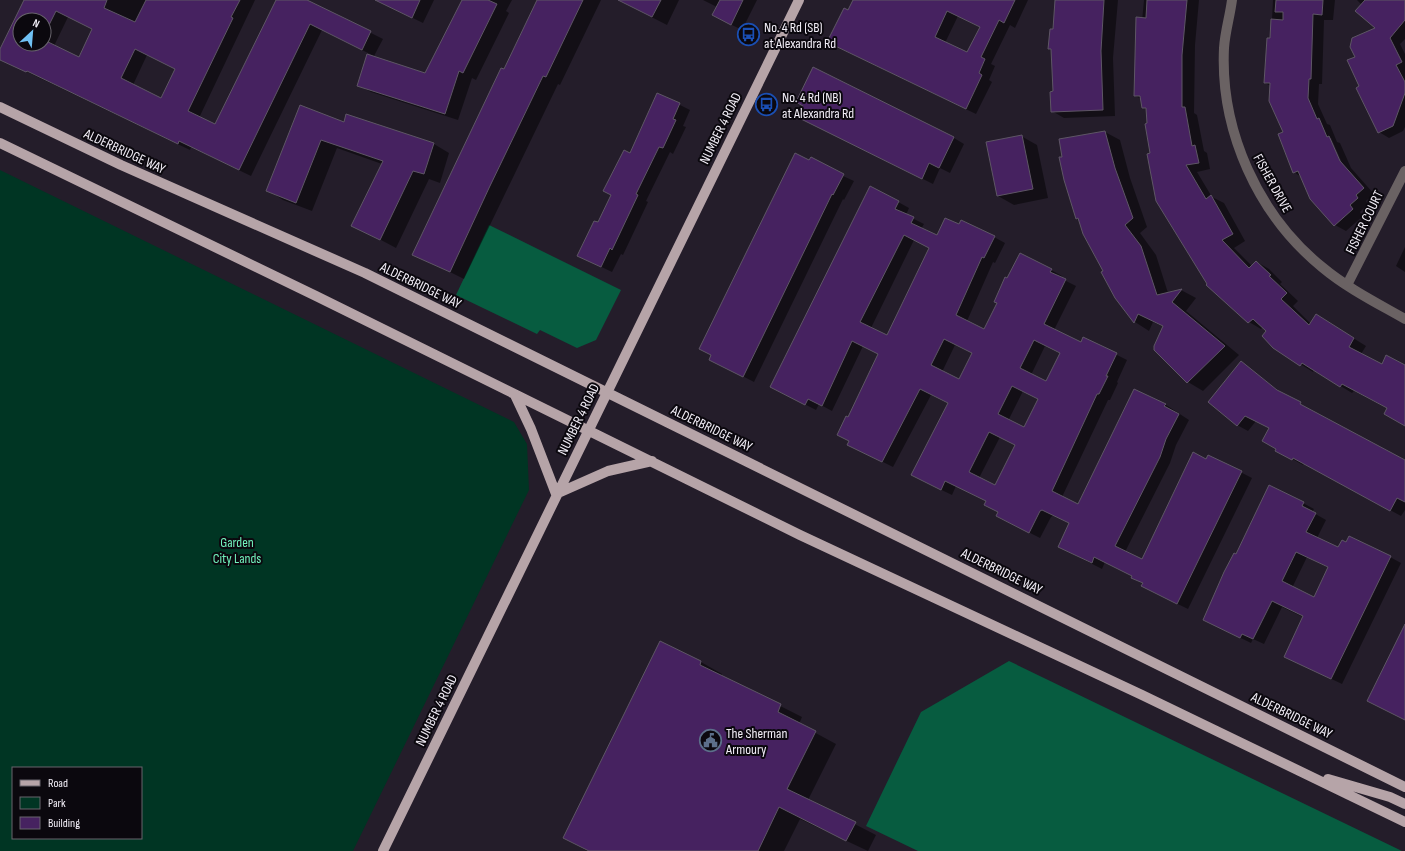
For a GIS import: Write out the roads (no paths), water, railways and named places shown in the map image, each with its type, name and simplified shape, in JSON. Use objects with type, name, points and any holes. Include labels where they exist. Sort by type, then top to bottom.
[{"type":"main road","name":"NUMBER 4 ROAD","points":[[383,851],[556,494],[799,0]]},
{"type":"main road","name":"ALDERBRIDGE WAY","points":[[0,107],[121,165],[366,273],[1405,786]]},
{"type":"main road","points":[[0,143],[316,296],[800,535],[1405,822]]},
{"type":"main road","points":[[515,395],[531,429],[556,494],[608,471],[652,461]]},
{"type":"main road","points":[[1299,771],[1390,797],[1405,804]]},
{"type":"street","name":"FISHER DRIVE","points":[[1232,0],[1224,47],[1225,80],[1229,115],[1237,145],[1255,185],[1281,226],[1322,268],[1405,319]]},
{"type":"street","name":"FISHER COURT","points":[[1348,285],[1405,171]]},
{"type":"place","name":"No. 4 Rd (SB) at Alexandra Rd","points":[[748,35]]},
{"type":"place","name":"No. 4 Rd (NB) at Alexandra Rd","points":[[767,105]]},
{"type":"place","name":"The Sherman Armoury","points":[[710,741]]},
{"type":"park label","name":"Garden City Lands","points":[[237,550]]}]
